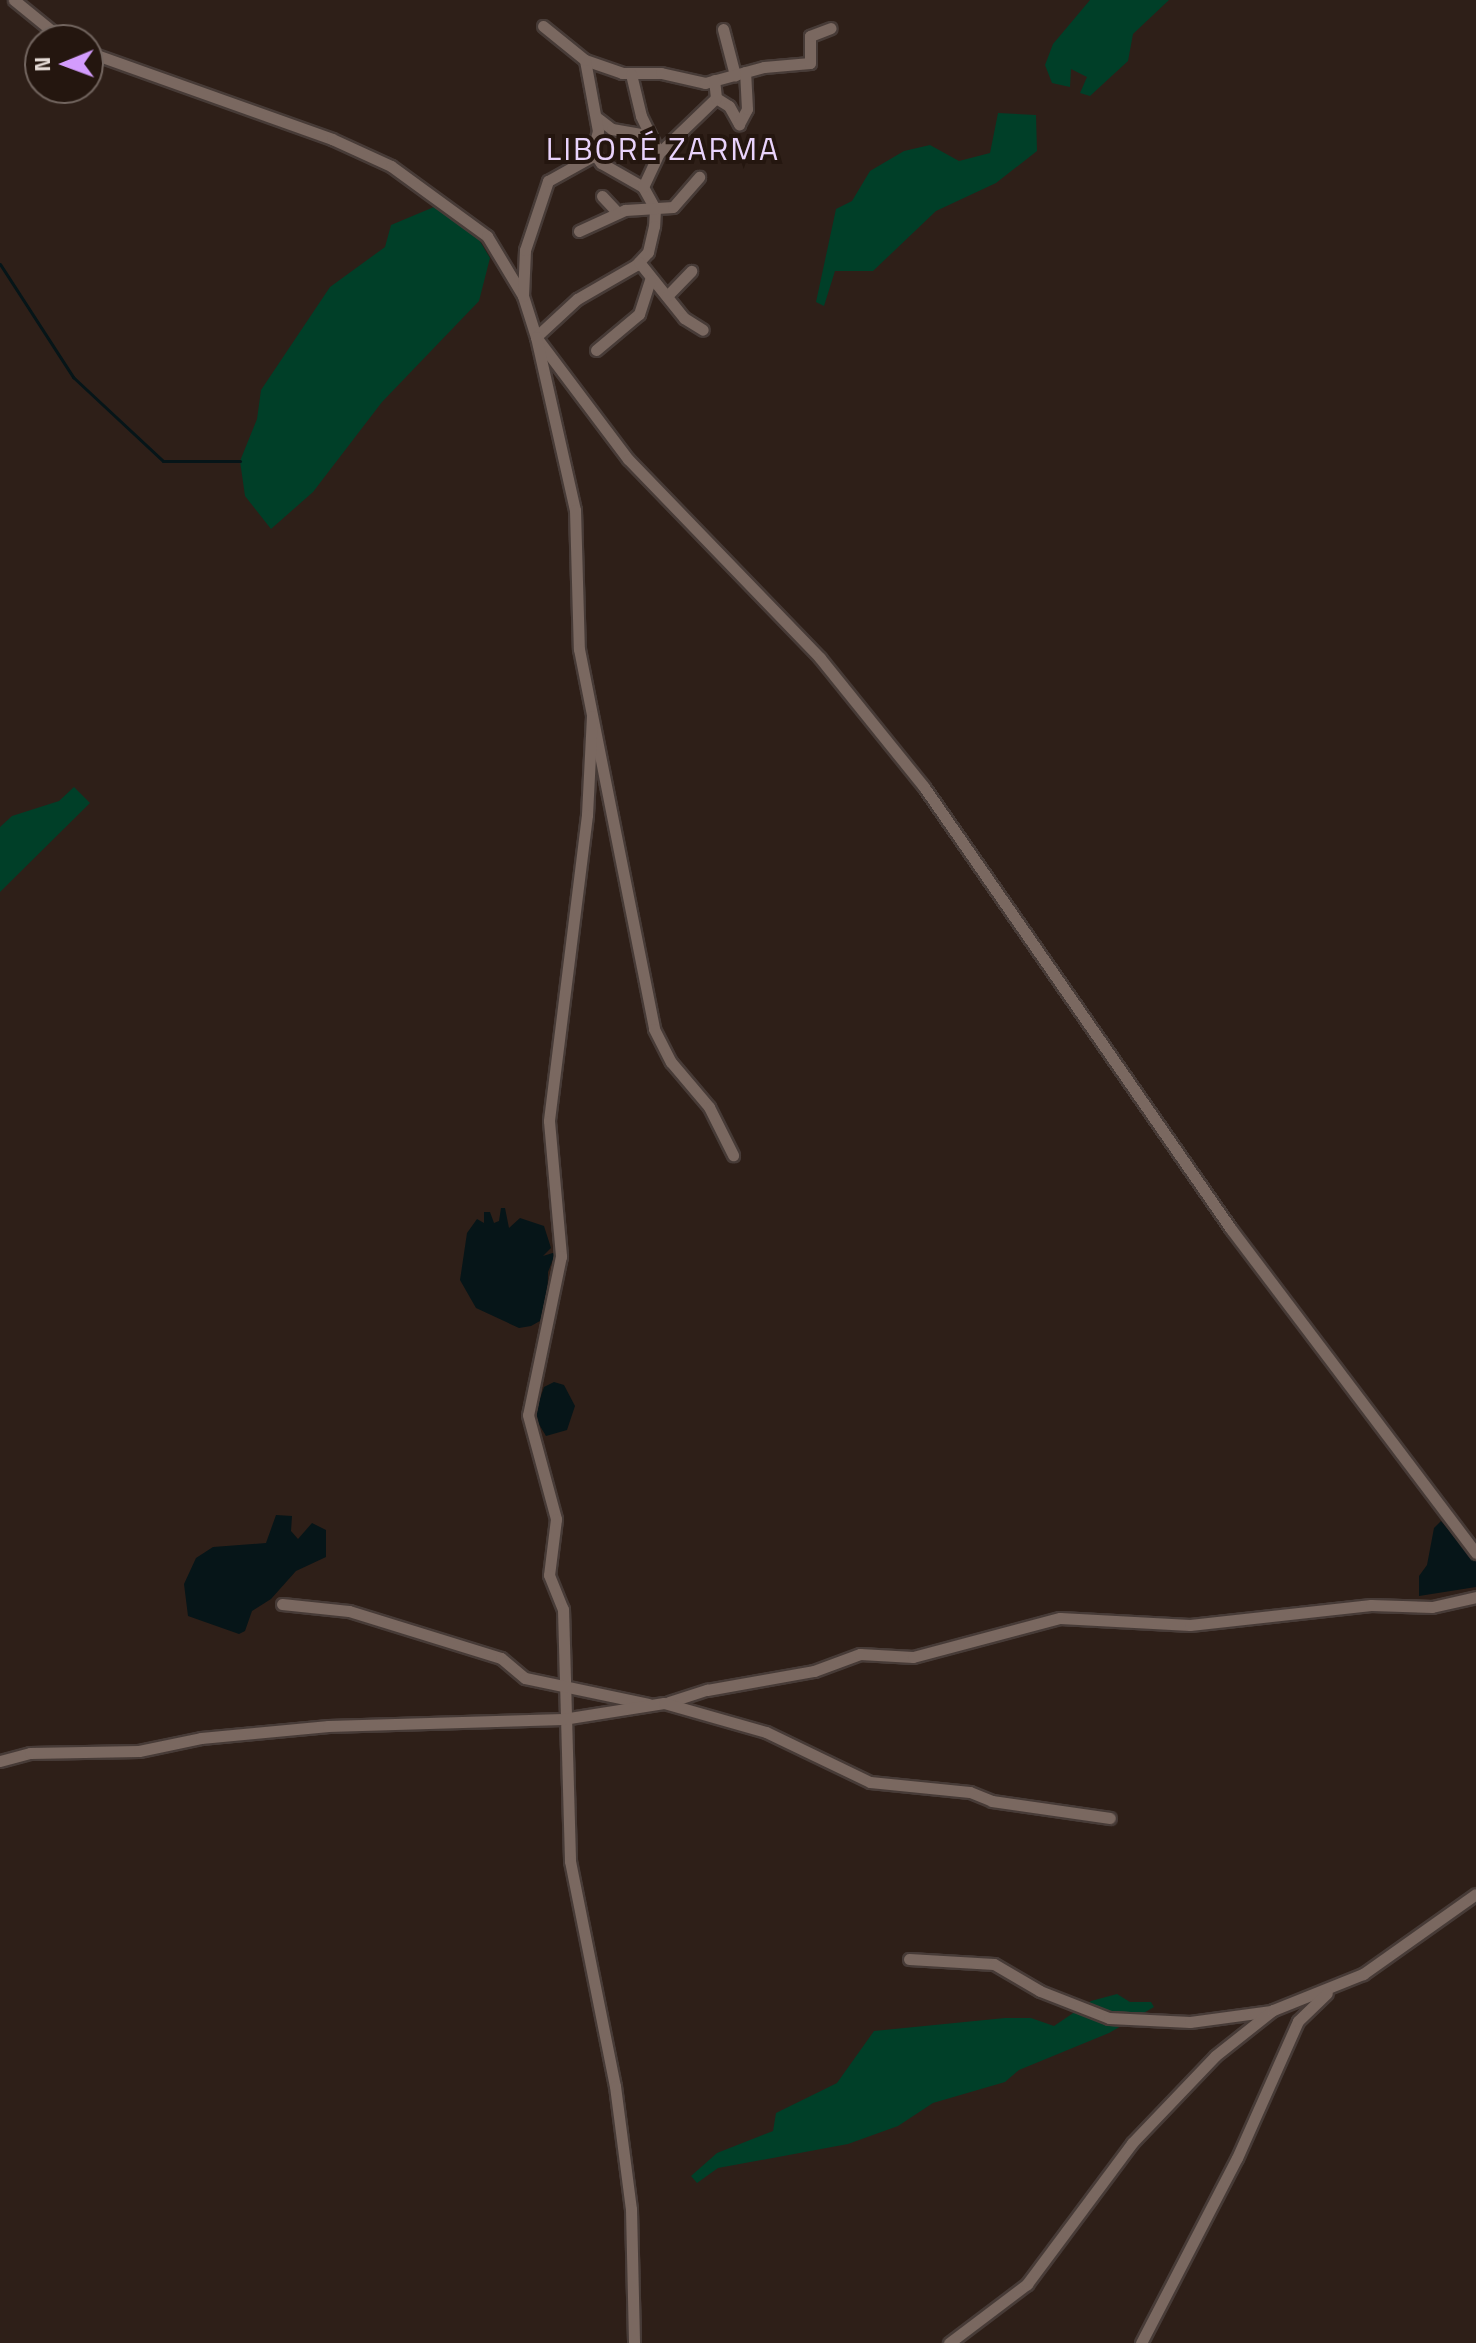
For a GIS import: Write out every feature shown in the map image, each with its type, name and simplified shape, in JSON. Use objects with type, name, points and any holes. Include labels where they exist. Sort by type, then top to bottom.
[{"type":"street","points":[[14,0],[43,24]]},
{"type":"street","points":[[543,26],[585,60],[631,74],[714,80],[810,63],[810,36],[831,28]]},
{"type":"street","points":[[716,98],[729,106],[739,124],[747,109],[740,74],[723,29]]},
{"type":"street","points":[[104,58],[332,139],[391,166],[487,236],[523,296],[536,337],[575,510],[576,626],[654,1029],[671,1062],[702,1097],[733,1155]]},
{"type":"street","points":[[536,337],[577,299],[639,262],[653,240],[655,209],[643,187],[601,163],[593,152],[595,116],[585,60]]},
{"type":"street","points":[[631,74],[650,136],[659,153]]},
{"type":"street","points":[[714,80],[716,98]]},
{"type":"street","points":[[643,187],[659,153],[716,98]]},
{"type":"street","points":[[595,116],[612,129],[650,136]]},
{"type":"street","points":[[523,296],[525,250],[548,181],[593,152]]},
{"type":"street","points":[[579,231],[618,213],[673,207],[699,177]]},
{"type":"street","points":[[602,196],[618,213]]},
{"type":"street","points":[[639,262],[650,280],[684,318],[703,330]]},
{"type":"street","points":[[667,296],[691,271]]},
{"type":"street","points":[[596,350],[639,314],[650,280]]},
{"type":"street","points":[[536,337],[628,459],[820,658],[924,787],[1231,1229],[1476,1553]]},
{"type":"street","points":[[592,716],[587,815],[549,1121],[561,1256],[528,1415],[556,1519],[549,1575],[563,1609],[563,1719],[570,1861],[615,2086],[631,2209],[634,2343]]},
{"type":"street","points":[[0,1761],[30,1753],[139,1751],[201,1738],[328,1726],[563,1719],[664,1703],[698,1696],[707,1690],[814,1671],[860,1654],[913,1657],[1060,1618],[1190,1625],[1371,1605],[1432,1607],[1476,1597]]},
{"type":"street","points":[[282,1604],[349,1611],[501,1658],[525,1678],[649,1704]]},
{"type":"street","points":[[698,1680],[698,1696]]},
{"type":"street","points":[[664,1703],[766,1732],[870,1782],[970,1792],[992,1801],[1110,1818]]},
{"type":"street","points":[[909,1959],[994,1964],[1040,1991],[1109,2018],[1190,2022],[1273,2010],[1334,1987],[1418,1939],[1476,1894]]},
{"type":"street","points":[[1141,2343],[1237,2158],[1298,2021],[1334,1987]]},
{"type":"street","points":[[949,2343],[1027,2284],[1161,2109],[1273,2010]]},
{"type":"green space","points":[[1090,0],[1169,0],[1133,34],[1128,61],[1090,96],[1080,93],[1087,77],[1071,69],[1070,87],[1052,83],[1045,65],[1053,44]]},
{"type":"green space","points":[[998,113],[1036,115],[1037,151],[996,183],[936,211],[873,271],[835,271],[824,306],[816,302],[836,209],[852,201],[870,171],[904,151],[930,145],[959,161],[990,153]]},
{"type":"green space","points":[[434,207],[478,238],[490,258],[479,301],[382,402],[313,492],[271,529],[245,496],[240,461],[257,419],[261,390],[330,287],[385,247],[391,225]]},
{"type":"green space","points":[[74,787],[90,803],[0,892],[0,827],[12,816],[59,801]]},
{"type":"green space","points":[[1117,1994],[1130,2002],[1151,2002],[1154,2007],[1109,2033],[1019,2070],[1005,2082],[933,2103],[898,2126],[848,2144],[718,2168],[697,2183],[691,2176],[717,2153],[773,2131],[776,2113],[837,2083],[874,2031],[1005,2018],[1031,2018],[1054,2026],[1091,2001]]},
{"type":"shaded area","points":[[501,1208],[505,1208],[509,1228],[520,1218],[544,1226],[551,1248],[543,1256],[556,1252],[548,1272],[547,1317],[531,1326],[519,1328],[476,1308],[460,1280],[467,1233],[477,1219],[484,1223],[484,1212],[490,1212],[494,1223],[499,1221]]},
{"type":"shaded area","points":[[554,1382],[564,1385],[575,1406],[567,1430],[546,1436],[534,1416],[544,1387]]},
{"type":"shaded area","points":[[276,1515],[292,1516],[291,1531],[298,1539],[312,1523],[326,1530],[326,1557],[296,1571],[271,1599],[252,1611],[245,1631],[239,1634],[188,1616],[184,1584],[196,1558],[213,1547],[266,1543]]},
{"type":"shaded area","points":[[1441,1521],[1476,1561],[1476,1587],[1419,1596],[1419,1576],[1427,1565],[1434,1528]]},
{"type":"waterway","points":[[0,264],[73,377],[163,461],[240,461]]},
{"type":"district","name":"LIBORÉ ZARMA","points":[[663,148]]}]
